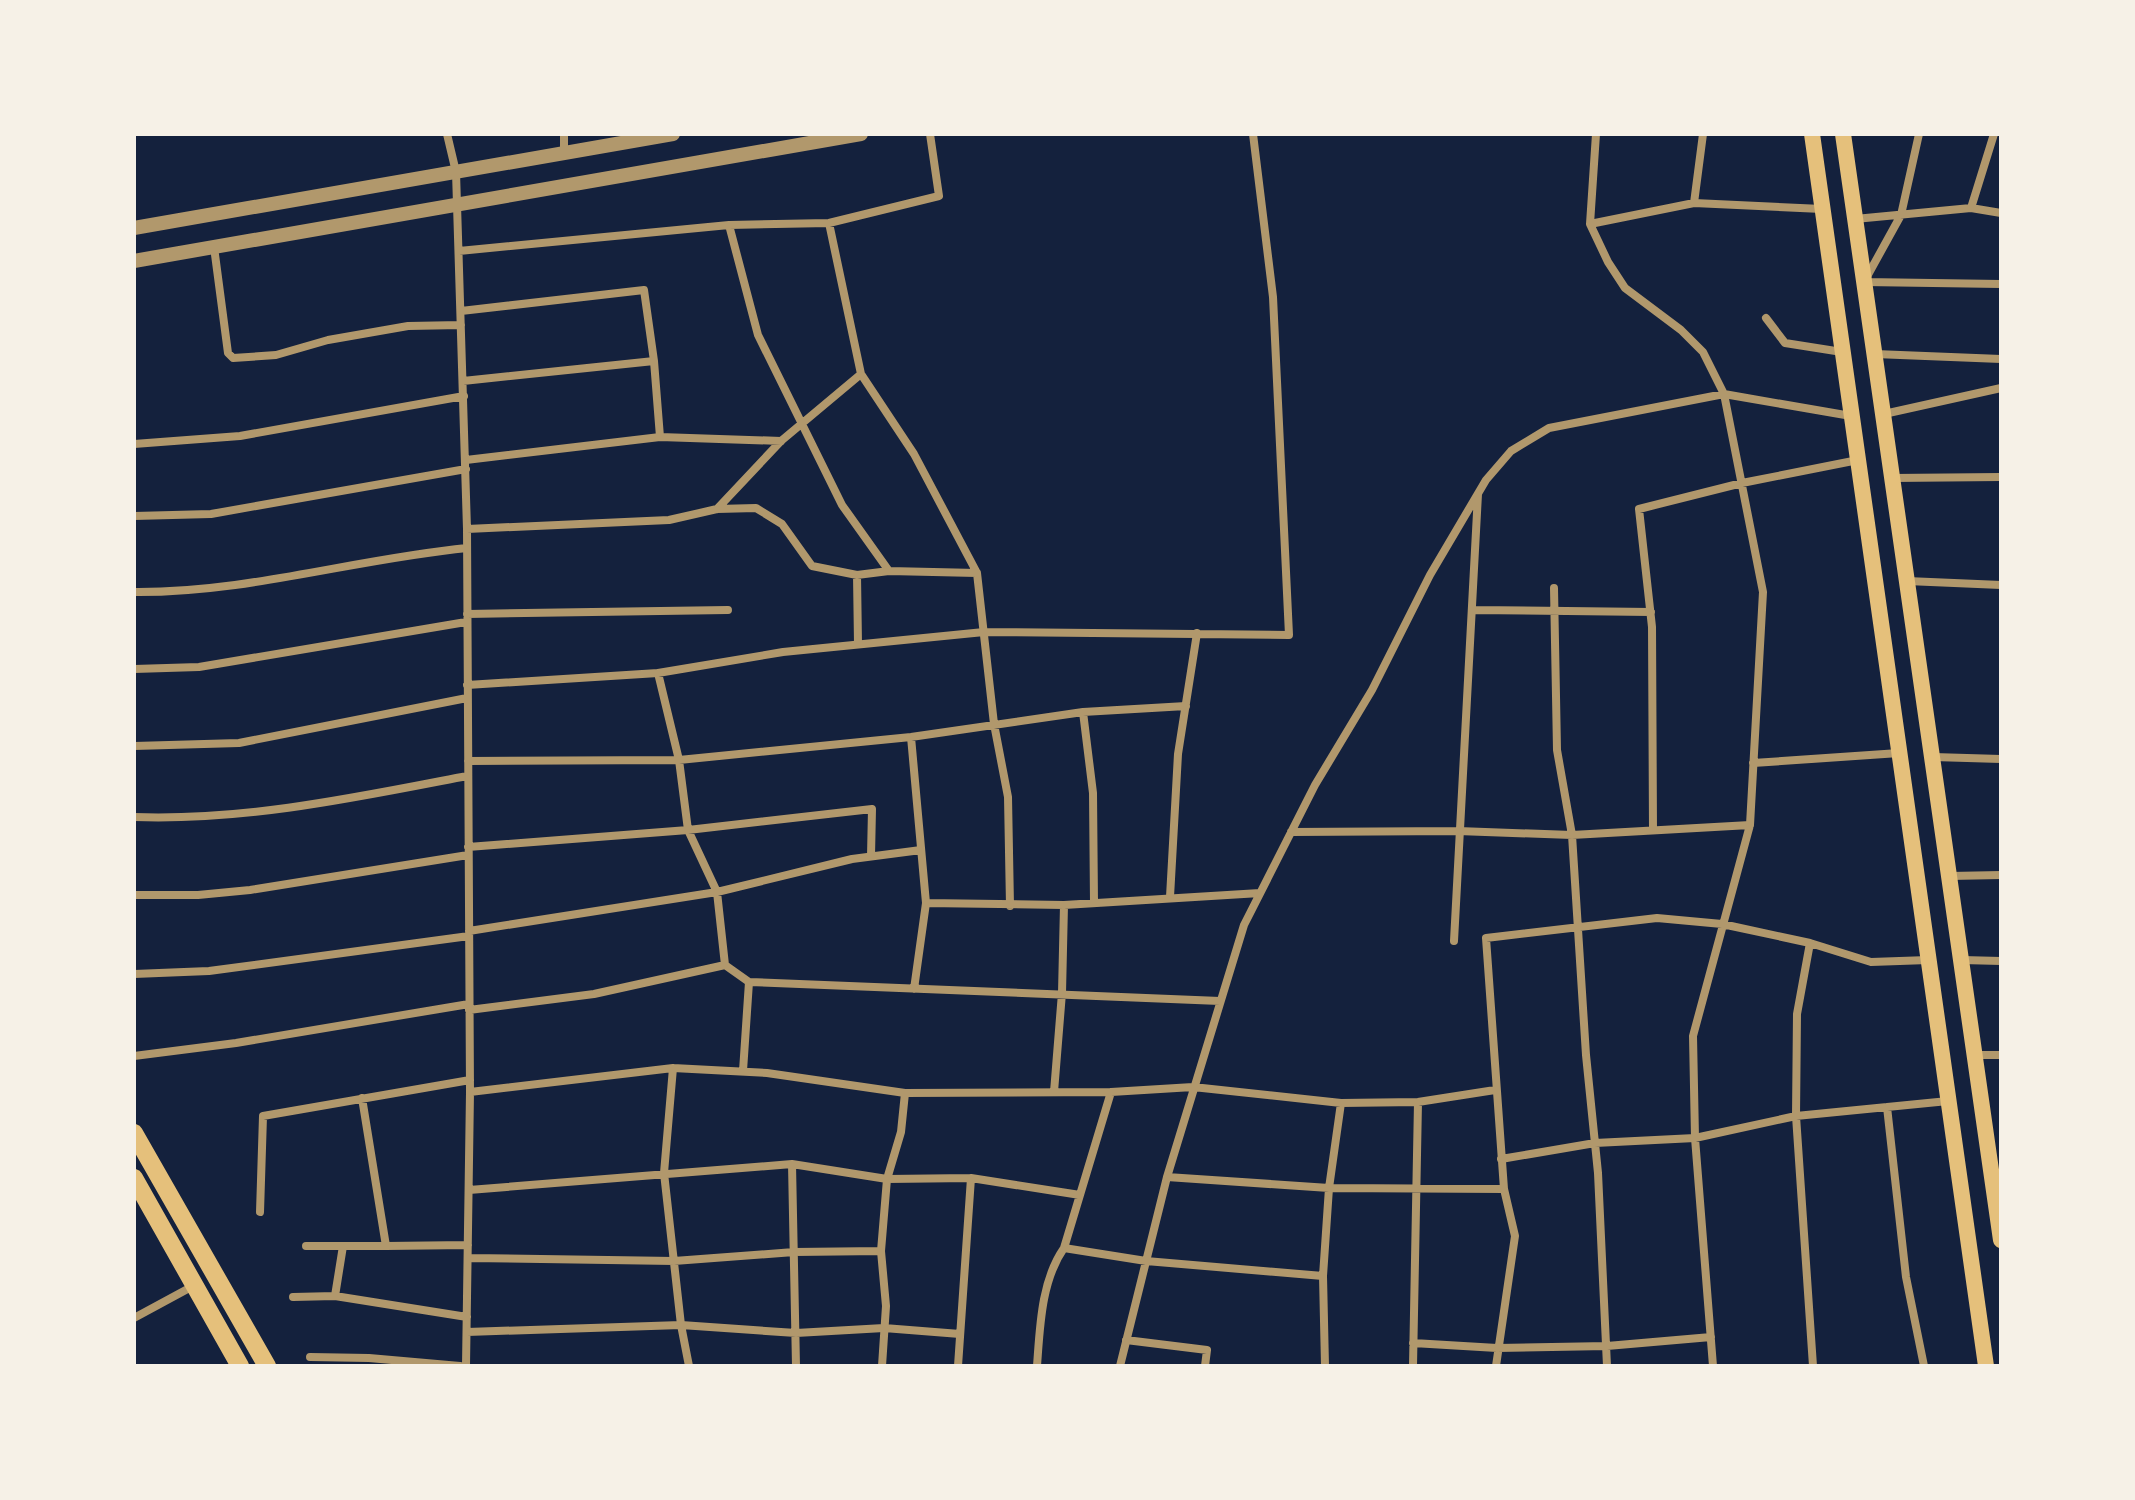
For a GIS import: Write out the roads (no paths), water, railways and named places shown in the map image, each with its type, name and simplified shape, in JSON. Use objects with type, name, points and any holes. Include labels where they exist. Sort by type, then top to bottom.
[{"type":"main road","points":[[1812,134],[1986,1366]]},
{"type":"main road","points":[[1843,134],[2001,1240]]},
{"type":"main road","points":[[134,1133],[267,1366]]},
{"type":"main road","points":[[134,1178],[240,1366]]},
{"type":"street","points":[[310,1357],[369,1358],[463,1366],[467,1332],[470,1080],[466,464],[456,172],[447,134]]},
{"type":"street","points":[[564,134],[564,153]]},
{"type":"street","points":[[134,228],[564,153],[635,137],[673,134]]},
{"type":"street","points":[[134,261],[861,134]]},
{"type":"street","points":[[459,251],[729,225],[829,223],[939,196],[930,134]]},
{"type":"street","points":[[467,685],[658,673],[783,652],[984,632],[1289,635],[1273,297],[1253,134]]},
{"type":"street","points":[[1596,134],[1590,224],[1608,262],[1625,288],[1681,330],[1703,352],[1724,394],[1763,592],[1750,825],[1693,1036],[1695,1138],[1713,1366]]},
{"type":"street","points":[[1694,203],[1703,134]]},
{"type":"street","points":[[1919,134],[1901,215],[1864,282],[2001,284]]},
{"type":"street","points":[[1971,208],[1994,134]]},
{"type":"street","points":[[1590,224],[1694,203],[1823,209]]},
{"type":"street","points":[[1855,219],[1971,208],[2001,213]]},
{"type":"street","points":[[829,223],[861,374],[914,454],[977,573],[994,724],[1008,797],[1010,906]]},
{"type":"street","points":[[729,225],[758,335],[842,505],[889,571]]},
{"type":"street","points":[[214,247],[228,353],[233,358],[276,355],[328,340],[408,326],[461,325]]},
{"type":"street","points":[[461,311],[644,290],[660,437]]},
{"type":"street","points":[[1766,318],[1785,343],[1842,352]]},
{"type":"street","points":[[1875,354],[2001,359]]},
{"type":"street","points":[[463,381],[654,361]]},
{"type":"street","points":[[717,509],[781,441],[861,374]]},
{"type":"street","points":[[1883,414],[2001,388]]},
{"type":"street","points":[[1120,1366],[1167,1177],[1244,925],[1315,785],[1372,690],[1430,575],[1486,480],[1511,451],[1549,428],[1724,394],[1851,416]]},
{"type":"street","points":[[134,444],[240,436],[464,396]]},
{"type":"street","points":[[134,516],[211,514],[466,464],[660,437],[781,441]]},
{"type":"street","points":[[1653,830],[1651,612],[1639,509],[1742,483],[1858,460]]},
{"type":"street","points":[[1892,478],[2001,477]]},
{"type":"street","points":[[1454,941],[1478,493]]},
{"type":"street","points":[[467,529],[669,520],[717,509],[756,508],[782,524],[812,566],[857,575],[889,571],[977,573]]},
{"type":"street","points":[[134,592],[239,586],[391,557],[467,548]]},
{"type":"street","points":[[857,575],[858,644]]},
{"type":"street","points":[[1907,581],[2001,585]]},
{"type":"street","points":[[1554,588],[1557,750],[1572,835],[1595,1143],[1607,1366]]},
{"type":"street","points":[[134,669],[199,667],[466,618],[728,610]]},
{"type":"street","points":[[1472,610],[1651,612]]},
{"type":"street","points":[[1170,897],[1178,754],[1197,633]]},
{"type":"street","points":[[658,673],[679,760],[688,830],[717,892],[725,965]]},
{"type":"street","points":[[134,746],[239,743],[467,698]]},
{"type":"street","points":[[468,761],[679,760],[911,737],[1083,712],[1186,706]]},
{"type":"street","points":[[1083,712],[1093,793],[1094,903]]},
{"type":"street","points":[[911,737],[926,903],[914,989]]},
{"type":"street","points":[[1753,763],[1899,753]]},
{"type":"street","points":[[1932,757],[2001,759]]},
{"type":"street","points":[[134,817],[251,812],[331,802],[467,776]]},
{"type":"street","points":[[134,895],[198,895],[250,890],[468,851],[872,809],[871,856]]},
{"type":"street","points":[[1291,832],[1458,831],[1572,835],[1750,825]]},
{"type":"street","points":[[134,974],[209,971],[469,934],[717,892],[871,856],[921,850]]},
{"type":"street","points":[[1949,876],[2001,875]]},
{"type":"street","points":[[926,903],[1064,905],[1260,893]]},
{"type":"street","points":[[1054,1092],[1062,993],[1064,905]]},
{"type":"street","points":[[1496,1366],[1515,1236],[1504,1189],[1501,1159],[1486,938],[1657,918],[1722,924],[1810,943],[1871,962],[1929,960]]},
{"type":"street","points":[[1810,943],[1797,1014],[1796,1116],[1813,1366]]},
{"type":"street","points":[[1961,960],[2001,961]]},
{"type":"street","points":[[134,1056],[469,1007],[594,994],[725,965],[749,982],[1220,1001]]},
{"type":"street","points":[[743,1071],[749,982]]},
{"type":"street","points":[[1975,1055],[2001,1055]]},
{"type":"street","points":[[470,1092],[673,1068],[743,1071],[905,1093],[1111,1092],[1193,1087],[1341,1103],[1418,1102],[1495,1090]]},
{"type":"street","points":[[673,1068],[664,1173],[681,1325],[689,1366]]},
{"type":"street","points":[[260,1212],[263,1116],[470,1080]]},
{"type":"street","points":[[1037,1366],[1041,1322],[1053,1264],[1064,1248],[1111,1092]]},
{"type":"street","points":[[882,1366],[886,1306],[881,1251],[887,1179],[901,1132],[905,1093]]},
{"type":"street","points":[[362,1098],[386,1246]]},
{"type":"street","points":[[1501,1159],[1595,1143],[1695,1138],[1796,1116],[1948,1101]]},
{"type":"street","points":[[1413,1366],[1418,1102]]},
{"type":"street","points":[[1325,1366],[1323,1276],[1329,1188],[1341,1103]]},
{"type":"street","points":[[1887,1107],[1906,1277],[1924,1366]]},
{"type":"street","points":[[469,1190],[792,1164],[887,1179],[971,1178],[1080,1195]]},
{"type":"street","points":[[792,1164],[796,1366]]},
{"type":"street","points":[[1167,1177],[1329,1188],[1504,1189]]},
{"type":"street","points":[[958,1366],[971,1178]]},
{"type":"street","points":[[306,1246],[468,1245]]},
{"type":"street","points":[[335,1296],[343,1246]]},
{"type":"street","points":[[1064,1248],[1146,1261],[1323,1276]]},
{"type":"street","points":[[468,1258],[674,1261],[794,1252],[881,1251]]},
{"type":"street","points":[[134,1318],[195,1285]]},
{"type":"street","points":[[293,1297],[335,1296],[467,1317]]},
{"type":"street","points":[[467,1332],[681,1325],[796,1333],[884,1328],[960,1334]]},
{"type":"street","points":[[1413,1343],[1497,1348],[1607,1346],[1711,1337]]},
{"type":"street","points":[[1126,1340],[1207,1350],[1205,1366]]}]
